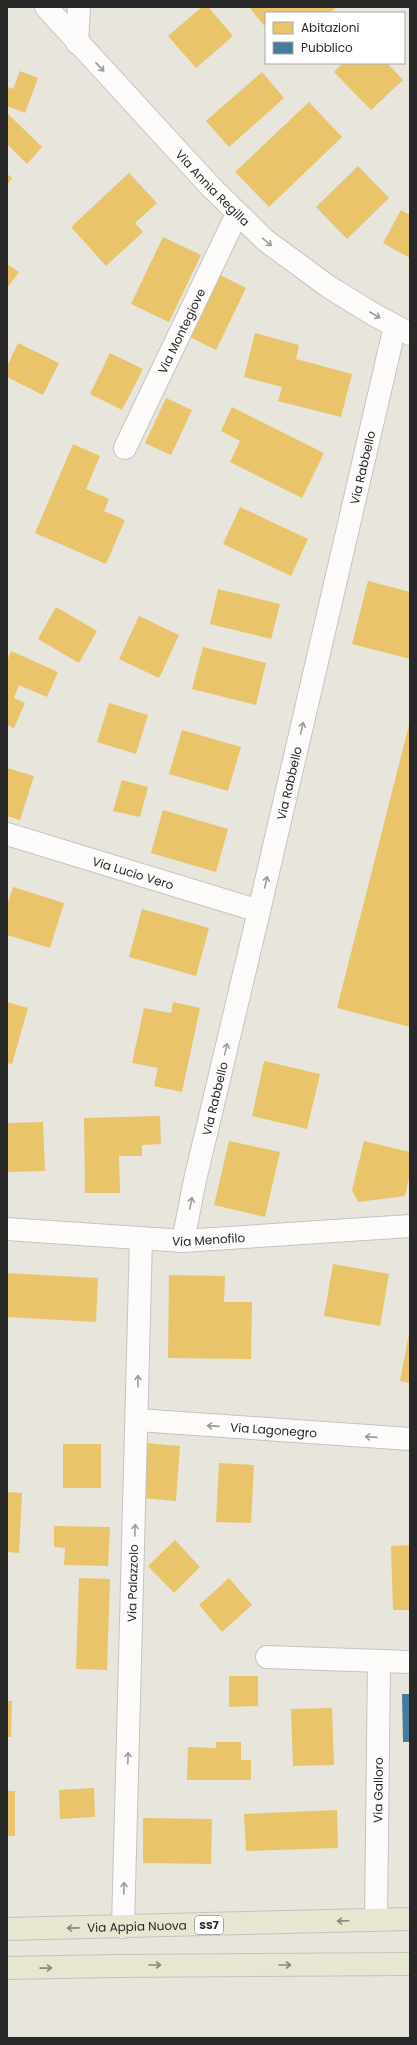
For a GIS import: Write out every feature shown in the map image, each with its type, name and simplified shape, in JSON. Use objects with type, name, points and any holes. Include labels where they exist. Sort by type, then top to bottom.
[{"type":"main road","name":"Via Appia Nuova","points":[[7,1929],[410,1919]]},
{"type":"main road","points":[[7,1968],[410,1964]]},
{"type":"street","name":"Via Annia Regilla","points":[[46,7],[77,43],[237,214],[264,240],[302,269],[373,314],[402,330]]},
{"type":"street","points":[[77,43],[79,7]]},
{"type":"street","name":"Via Montegiove","points":[[125,448],[237,214]]},
{"type":"street","name":"Via Rabbello","points":[[183,1241],[195,1180],[259,911],[402,330]]},
{"type":"street","name":"Via Lucio Vero","points":[[7,834],[259,911]]},
{"type":"street","name":"Via Menofilo","points":[[7,1229],[183,1241],[410,1226]]},
{"type":"street","name":"Via Palazzolo","points":[[123,1927],[138,1420],[141,1239]]},
{"type":"street","name":"Via Lagonegro","points":[[138,1420],[410,1439]]},
{"type":"street","points":[[266,1657],[410,1662]]},
{"type":"street","name":"Via Galloro","points":[[376,1920],[378,1660]]},
{"type":"building: Abitazioni","points":[[202,7],[208,7],[233,36],[196,68],[168,36]]},
{"type":"building: Abitazioni","points":[[249,7],[337,7],[330,12],[265,12],[265,27]]},
{"type":"building: Abitazioni","points":[[342,64],[388,64],[403,80],[371,110],[334,72]]},
{"type":"building: Abitazioni","points":[[20,71],[38,78],[25,113],[7,106],[7,92],[9,87],[13,89]]},
{"type":"building: Abitazioni","points":[[262,72],[284,98],[229,147],[206,121]]},
{"type":"building: Abitazioni","points":[[309,102],[342,137],[269,207],[235,172]]},
{"type":"building: Abitazioni","points":[[7,113],[42,147],[27,164],[7,144]]},
{"type":"building: Abitazioni","points":[[358,166],[389,198],[347,239],[316,207]]},
{"type":"building: Abitazioni","points":[[129,173],[157,203],[135,223],[143,232],[106,266],[71,227]]},
{"type":"building: Abitazioni","points":[[7,174],[12,178],[7,185]]},
{"type":"building: Abitazioni","points":[[401,210],[410,215],[410,258],[383,243]]},
{"type":"building: Abitazioni","points":[[163,237],[201,255],[169,322],[131,304]]},
{"type":"building: Abitazioni","points":[[7,264],[19,272],[7,288]]},
{"type":"building: Abitazioni","points":[[220,275],[246,288],[216,350],[190,337]]},
{"type":"building: Abitazioni","points":[[255,333],[299,345],[296,359],[352,374],[341,417],[278,401],[282,387],[244,377]]},
{"type":"building: Abitazioni","points":[[18,343],[59,363],[43,395],[7,377],[7,366]]},
{"type":"building: Abitazioni","points":[[110,353],[143,369],[122,410],[90,394]]},
{"type":"building: Abitazioni","points":[[166,398],[192,410],[171,455],[145,443]]},
{"type":"building: Abitazioni","points":[[232,407],[324,453],[302,498],[230,462],[240,441],[221,431]]},
{"type":"building: Abitazioni","points":[[73,444],[100,456],[86,489],[109,499],[104,511],[125,520],[106,564],[35,533]]},
{"type":"building: Abitazioni","points":[[240,507],[308,539],[291,576],[223,544]]},
{"type":"building: Abitazioni","points":[[368,581],[410,592],[410,659],[352,644]]},
{"type":"building: Abitazioni","points":[[218,589],[280,604],[271,639],[210,624]]},
{"type":"building: Abitazioni","points":[[56,607],[97,631],[79,663],[38,639]]},
{"type":"building: Abitazioni","points":[[139,616],[179,635],[159,678],[119,659]]},
{"type":"building: Abitazioni","points":[[203,647],[266,663],[256,705],[192,689]]},
{"type":"building: Abitazioni","points":[[11,651],[58,672],[47,697],[19,685],[14,698],[25,703],[14,728],[7,725],[7,661]]},
{"type":"building: Abitazioni","points":[[109,703],[148,715],[136,754],[97,742]]},
{"type":"building: Abitazioni","points":[[410,725],[410,1027],[337,1008]]},
{"type":"building: Abitazioni","points":[[182,730],[241,747],[228,791],[169,774]]},
{"type":"building: Abitazioni","points":[[7,768],[34,776],[20,820],[7,816]]},
{"type":"building: Abitazioni","points":[[122,780],[148,787],[140,817],[113,811]]},
{"type":"building: Abitazioni","points":[[163,810],[228,829],[216,872],[151,853]]},
{"type":"building: Abitazioni","points":[[13,887],[64,903],[50,948],[7,935],[7,906]]},
{"type":"building: Abitazioni","points":[[142,909],[209,928],[196,976],[129,957]]},
{"type":"building: Abitazioni","points":[[7,1002],[28,1008],[12,1064],[7,1063]]},
{"type":"building: Abitazioni","points":[[173,1002],[200,1008],[182,1092],[154,1086],[158,1068],[132,1063],[144,1008],[171,1013]]},
{"type":"building: Abitazioni","points":[[264,1061],[320,1074],[307,1129],[252,1116]]},
{"type":"building: Abitazioni","points":[[160,1116],[161,1144],[142,1145],[142,1156],[119,1156],[120,1193],[85,1193],[84,1118]]},
{"type":"building: Abitazioni","points":[[43,1122],[45,1171],[7,1172],[7,1123]]},
{"type":"building: Abitazioni","points":[[229,1141],[280,1152],[265,1217],[214,1205]]},
{"type":"building: Abitazioni","points":[[364,1141],[410,1152],[410,1173],[405,1196],[358,1202],[352,1190]]},
{"type":"building: Abitazioni","points":[[333,1264],[389,1274],[380,1326],[324,1316]]},
{"type":"building: Abitazioni","points":[[7,1273],[98,1278],[96,1322],[7,1317]]},
{"type":"building: Abitazioni","points":[[169,1275],[225,1276],[224,1302],[252,1302],[251,1359],[168,1358]]},
{"type":"building: Abitazioni","points":[[410,1334],[410,1383],[400,1381]]},
{"type":"building: Abitazioni","points":[[145,1443],[180,1446],[176,1501],[141,1498]]},
{"type":"building: Abitazioni","points":[[63,1444],[101,1444],[101,1488],[63,1488]]},
{"type":"building: Abitazioni","points":[[219,1463],[254,1465],[251,1523],[216,1522]]},
{"type":"building: Abitazioni","points":[[7,1492],[22,1493],[19,1553],[7,1552]]},
{"type":"building: Abitazioni","points":[[54,1526],[110,1527],[108,1566],[64,1565],[65,1548],[54,1547]]},
{"type":"building: Abitazioni","points":[[175,1540],[200,1567],[174,1593],[148,1566]]},
{"type":"building: Abitazioni","points":[[410,1545],[410,1610],[393,1610],[391,1546]]},
{"type":"building: Abitazioni","points":[[79,1578],[110,1579],[107,1670],[76,1669]]},
{"type":"building: Abitazioni","points":[[229,1578],[252,1605],[222,1632],[199,1605]]},
{"type":"building: Abitazioni","points":[[229,1676],[258,1676],[258,1706],[229,1707]]},
{"type":"building: Abitazioni","points":[[7,1701],[12,1701],[11,1737],[7,1737]]},
{"type":"building: Abitazioni","points":[[332,1708],[334,1765],[293,1766],[291,1709]]},
{"type":"building: Abitazioni","points":[[216,1742],[241,1742],[241,1760],[251,1760],[251,1780],[187,1780],[188,1747],[216,1748]]},
{"type":"building: Abitazioni","points":[[94,1788],[95,1817],[60,1819],[59,1790]]},
{"type":"building: Abitazioni","points":[[7,1791],[15,1791],[15,1836],[7,1836]]},
{"type":"building: Abitazioni","points":[[337,1810],[338,1848],[246,1851],[244,1814]]},
{"type":"building: Abitazioni","points":[[143,1818],[212,1819],[211,1864],[143,1863]]},
{"type":"building: Pubblico","points":[[402,1694],[410,1694],[410,1742],[403,1742]]}]
